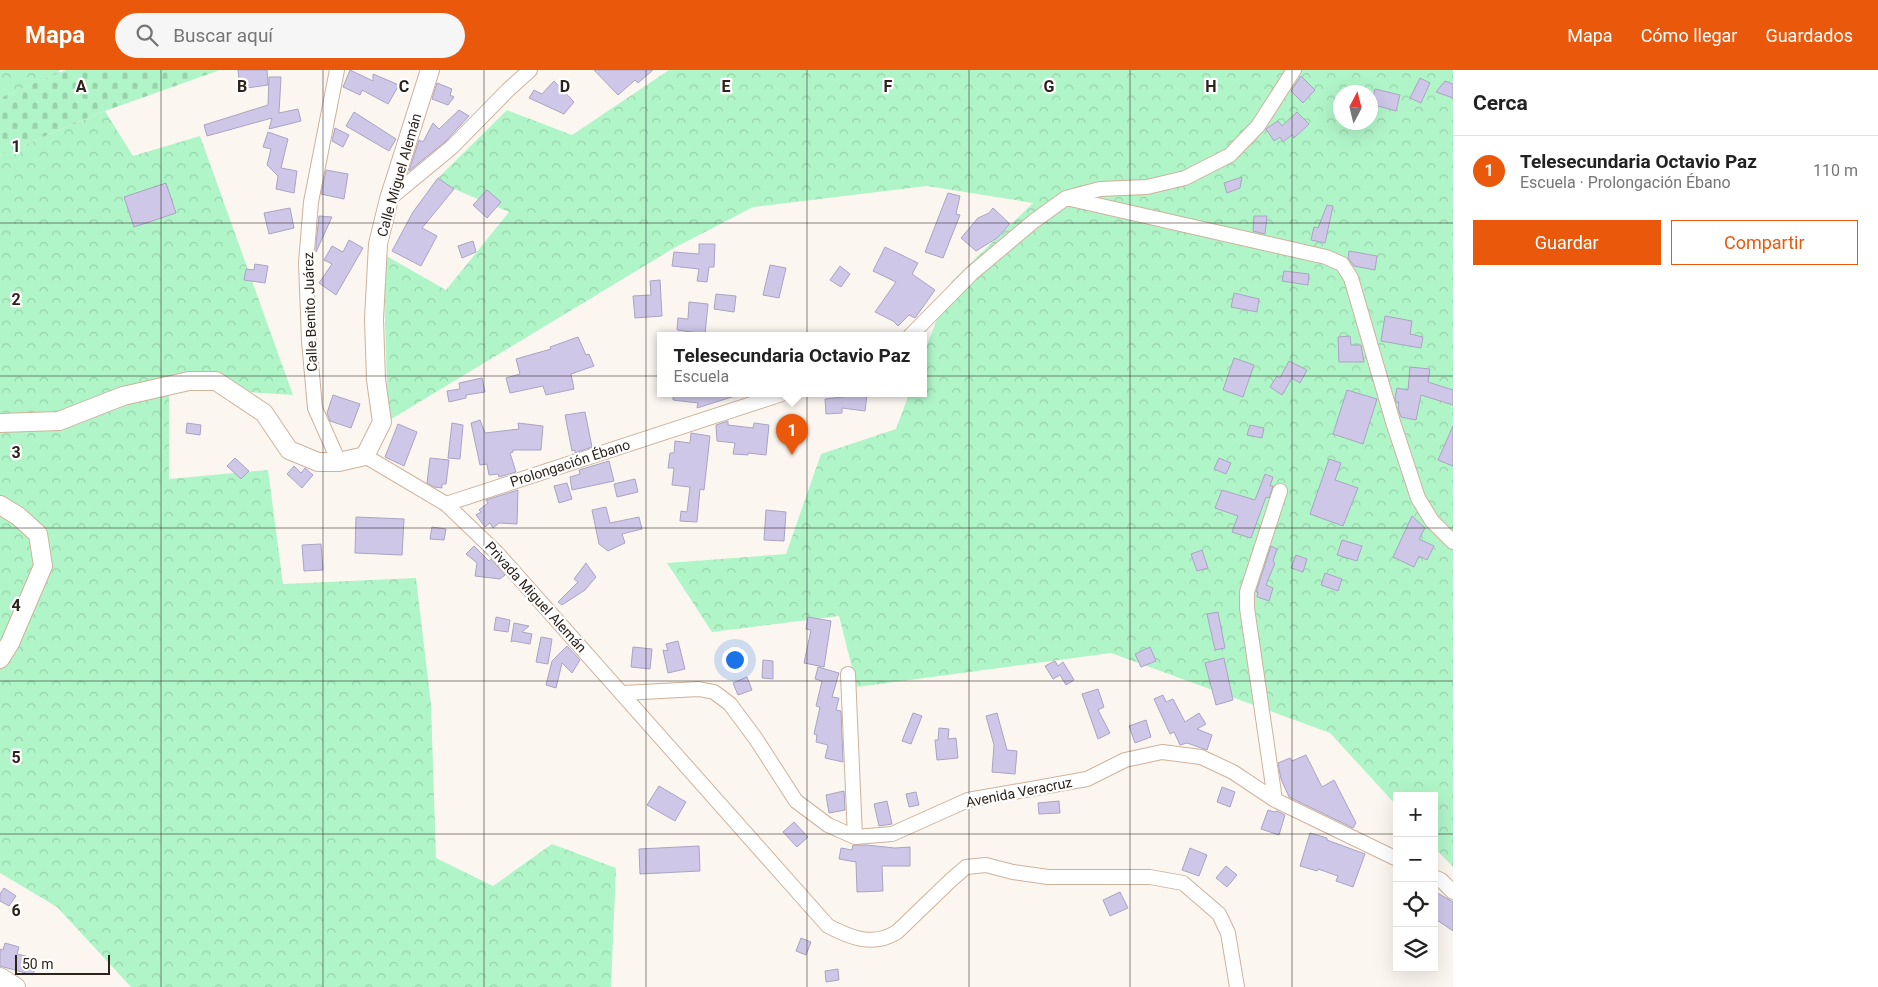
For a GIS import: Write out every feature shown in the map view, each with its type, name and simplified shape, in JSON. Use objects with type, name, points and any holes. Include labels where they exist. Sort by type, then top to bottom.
[{"type":"main road","name":"Calle Miguel Alemán","points":[[365,456],[382,422],[376,380],[374,319],[378,244],[389,199],[430,70]]},
{"type":"main road","points":[[0,423],[59,420],[123,396],[189,381],[216,382],[264,413],[289,450],[318,462],[339,462],[365,456]]},
{"type":"main road","points":[[0,505],[18,516],[38,534],[43,566],[10,642],[0,659]]},
{"type":"main road","points":[[0,977],[16,987]]},
{"type":"street","name":"Calle Benito Juárez","points":[[337,70],[311,202],[306,263],[309,341],[315,408],[339,462]]},
{"type":"street","points":[[389,199],[452,147],[530,70]]},
{"type":"street","points":[[914,332],[971,274],[1034,221],[1066,198],[1100,189],[1147,187],[1185,178],[1230,156],[1258,126],[1294,70]]},
{"type":"street","points":[[1066,198],[1326,257],[1342,264],[1350,278],[1418,498],[1432,521],[1453,542]]},
{"type":"street","name":"Prolongación Ébano","points":[[446,504],[773,397]]},
{"type":"street","points":[[365,456],[446,504]]},
{"type":"street","points":[[1274,800],[1246,608],[1247,592],[1280,491]]},
{"type":"street","name":"Privada Miguel Alemán","points":[[446,504],[497,553],[828,926],[848,937],[863,941],[887,938],[897,932],[966,867],[986,865],[1013,872],[1048,877],[1150,876],[1183,883],[1219,914],[1228,933],[1237,987]]},
{"type":"street","points":[[848,674],[855,837]]},
{"type":"street","name":"Avenida Veracruz","points":[[623,693],[699,689],[714,692],[730,704],[756,739],[796,801],[828,825],[855,837],[892,834],[968,800],[1087,779],[1125,760],[1162,752],[1201,757],[1233,772],[1274,800],[1393,857]]},
{"type":"street","points":[[1438,879],[1453,892]]},
{"type":"green space","points":[[0,70],[59,70],[60,73],[0,98]]},
{"type":"green space","points":[[66,70],[220,70],[105,111],[0,155],[0,98]]},
{"type":"green space","points":[[669,70],[1453,70],[1453,867],[1438,851],[1438,792],[1393,792],[1393,802],[1330,733],[1111,653],[857,687],[839,616],[712,632],[667,563],[786,554],[821,454],[896,429],[908,397],[927,397],[927,345],[951,282],[1033,203],[927,186],[753,207],[674,248],[388,421],[383,254],[446,290],[509,212],[435,181],[507,110],[572,135]]},
{"type":"green space","points":[[105,111],[133,156],[200,136],[293,395],[169,387],[169,479],[268,470],[283,584],[416,578],[431,705],[436,858],[493,886],[552,844],[616,868],[611,987],[131,987],[57,907],[0,873],[0,155]]},
{"type":"building","points":[[238,70],[267,70],[268,85],[240,89]]},
{"type":"building","points":[[350,70],[373,81],[373,74],[399,85],[388,104],[362,90],[360,95],[343,87]]},
{"type":"building","points":[[594,70],[653,70],[638,83],[635,80],[618,95]]},
{"type":"building","points":[[1301,76],[1315,90],[1303,103],[1291,91]]},
{"type":"building","points":[[269,77],[281,77],[279,113],[298,109],[301,121],[269,129],[272,118],[207,136],[204,125],[268,105]]},
{"type":"building","points":[[1420,78],[1430,83],[1421,103],[1410,98]]},
{"type":"building","points":[[554,81],[574,102],[564,114],[529,98],[534,90],[542,94]]},
{"type":"building","points":[[1445,81],[1453,84],[1453,98],[1436,92]]},
{"type":"building","points":[[437,83],[452,89],[450,95],[454,97],[448,105],[432,99]]},
{"type":"building","points":[[1378,90],[1400,95],[1396,111],[1378,106]]},
{"type":"building","points":[[459,110],[469,116],[446,141],[409,171],[419,140],[423,142],[433,123],[439,129]]},
{"type":"building","points":[[354,112],[396,139],[389,151],[346,126]]},
{"type":"building","points":[[1297,112],[1309,124],[1294,138],[1292,135],[1283,142],[1280,137],[1274,141],[1266,129],[1278,121],[1282,126]]},
{"type":"building","points":[[335,128],[349,135],[343,147],[332,141]]},
{"type":"building","points":[[268,132],[288,139],[281,168],[297,171],[294,193],[276,189],[278,176],[267,165],[271,149],[263,147]]},
{"type":"building","points":[[326,170],[348,174],[344,199],[321,194]]},
{"type":"building","points":[[1242,177],[1240,188],[1227,193],[1224,183]]},
{"type":"building","points":[[438,178],[454,189],[422,228],[437,236],[421,266],[392,251],[413,212]]},
{"type":"building","points":[[166,183],[176,213],[134,227],[124,197]]},
{"type":"building","points":[[487,190],[501,202],[487,218],[473,205]]},
{"type":"building","points":[[948,193],[960,196],[956,214],[960,215],[943,258],[925,252]]},
{"type":"building","points":[[1327,205],[1333,206],[1325,243],[1311,240],[1314,227],[1318,228]]},
{"type":"building","points":[[290,208],[294,228],[269,234],[264,213]]},
{"type":"building","points":[[993,208],[1010,224],[997,238],[976,251],[961,238],[978,218],[989,213]]},
{"type":"building","points":[[319,216],[332,217],[316,252],[316,244]]},
{"type":"building","points":[[1254,216],[1267,216],[1265,234],[1253,231]]},
{"type":"building","points":[[349,240],[363,248],[336,295],[319,283],[332,264],[324,260],[332,246],[343,252]]},
{"type":"building","points":[[473,241],[476,252],[462,258],[458,246]]},
{"type":"building","points":[[699,244],[715,244],[714,267],[709,267],[707,282],[697,281],[699,269],[672,266],[674,252],[699,254]]},
{"type":"building","points":[[885,247],[918,263],[912,274],[935,290],[915,318],[909,315],[898,326],[893,321],[875,312],[896,282],[873,271]]},
{"type":"building","points":[[1349,251],[1377,256],[1375,270],[1354,266],[1348,258]]},
{"type":"building","points":[[255,264],[268,266],[265,283],[244,280],[246,269],[254,270]]},
{"type":"building","points":[[770,265],[786,268],[779,298],[763,295]]},
{"type":"building","points":[[840,266],[850,274],[841,287],[830,280]]},
{"type":"building","points":[[1284,271],[1309,274],[1308,285],[1282,281]]},
{"type":"building","points":[[660,280],[662,316],[635,318],[633,296],[651,295],[650,281]]},
{"type":"building","points":[[1234,293],[1259,299],[1257,312],[1231,307]]},
{"type":"building","points":[[716,294],[736,296],[734,312],[714,309]]},
{"type":"building","points":[[689,302],[708,304],[705,332],[677,330],[678,318],[688,319]]},
{"type":"building","points":[[1385,316],[1412,321],[1410,334],[1423,337],[1421,348],[1381,341]]},
{"type":"building","points":[[1350,336],[1351,345],[1361,345],[1364,362],[1339,362],[1338,337]]},
{"type":"building","points":[[578,337],[586,355],[589,354],[594,366],[571,374],[574,389],[546,395],[543,386],[510,393],[506,378],[520,374],[516,359],[551,349],[550,347]]},
{"type":"building","points":[[1234,358],[1254,365],[1243,397],[1223,390]]},
{"type":"building","points":[[1289,361],[1307,370],[1300,383],[1292,378],[1282,395],[1270,387],[1277,376],[1280,378]]},
{"type":"building","points":[[1410,367],[1430,369],[1428,382],[1453,390],[1453,405],[1421,395],[1416,420],[1401,417],[1398,408],[1399,402],[1396,402],[1395,397],[1397,388],[1408,390]]},
{"type":"building","points":[[482,378],[485,392],[466,395],[466,398],[449,402],[447,391],[460,389],[459,383]]},
{"type":"building","points":[[1347,390],[1377,399],[1363,444],[1333,434]]},
{"type":"building","points":[[333,395],[360,404],[351,428],[330,421],[327,413]]},
{"type":"building","points":[[673,397],[732,397],[697,408],[698,403],[673,400]]},
{"type":"building","points":[[867,397],[865,411],[842,408],[842,413],[826,414],[825,399]]},
{"type":"building","points":[[585,412],[592,447],[575,453],[575,450],[572,451],[565,415]]},
{"type":"building","points":[[480,420],[485,433],[519,429],[518,423],[543,426],[541,450],[513,450],[510,453],[516,472],[499,477],[498,474],[489,475],[487,464],[480,465],[471,423]]},
{"type":"building","points":[[728,421],[728,425],[753,428],[754,423],[769,425],[766,455],[733,454],[735,443],[717,441],[716,425]]},
{"type":"building","points":[[187,423],[201,425],[200,435],[186,433]]},
{"type":"building","points":[[452,423],[463,425],[460,459],[448,458]]},
{"type":"building","points":[[398,424],[417,432],[404,466],[385,457]]},
{"type":"building","points":[[1250,425],[1264,428],[1262,438],[1247,435]]},
{"type":"building","points":[[1453,426],[1453,466],[1438,460]]},
{"type":"building","points":[[691,433],[710,436],[704,490],[700,489],[697,522],[680,521],[681,511],[687,512],[690,487],[672,485],[674,468],[668,468],[670,453],[674,453],[675,441],[690,443]]},
{"type":"building","points":[[235,458],[249,471],[241,479],[227,466]]},
{"type":"building","points":[[430,458],[449,460],[446,484],[442,484],[442,488],[434,487],[427,483]]},
{"type":"building","points":[[1219,458],[1231,463],[1226,474],[1214,469]]},
{"type":"building","points":[[1329,459],[1341,463],[1335,480],[1358,488],[1343,526],[1310,514]]},
{"type":"building","points":[[609,461],[614,481],[572,490],[570,477],[580,474],[579,470]]},
{"type":"building","points":[[294,466],[301,473],[305,468],[313,475],[302,488],[287,474]]},
{"type":"building","points":[[1265,474],[1273,477],[1270,486],[1273,486],[1269,498],[1266,497],[1251,538],[1232,532],[1238,516],[1215,508],[1222,490],[1255,500]]},
{"type":"building","points":[[635,479],[638,492],[617,497],[614,484]]},
{"type":"building","points":[[567,483],[572,499],[559,503],[554,486]]},
{"type":"building","points":[[518,490],[517,524],[499,523],[493,528],[490,523],[485,527],[476,515],[488,503],[486,500]]},
{"type":"building","points":[[606,507],[610,523],[639,517],[642,529],[622,534],[625,543],[608,551],[599,544],[592,510]]},
{"type":"building","points":[[766,510],[786,512],[784,541],[764,540]]},
{"type":"building","points":[[1412,516],[1425,528],[1419,539],[1434,546],[1427,560],[1419,556],[1414,567],[1393,557]]},
{"type":"building","points":[[356,517],[404,519],[402,555],[355,553]]},
{"type":"building","points":[[432,527],[446,529],[444,540],[430,539]]},
{"type":"building","points":[[1342,540],[1362,546],[1357,561],[1337,555]]},
{"type":"building","points":[[321,544],[323,570],[304,571],[302,545]]},
{"type":"building","points":[[474,546],[489,561],[491,559],[505,575],[500,579],[475,576],[477,563],[466,554]]},
{"type":"building","points":[[1271,546],[1277,549],[1273,561],[1275,563],[1266,585],[1273,588],[1269,601],[1257,597],[1258,592],[1256,592]]},
{"type":"building","points":[[1202,550],[1208,568],[1197,571],[1191,554]]},
{"type":"building","points":[[1296,555],[1307,559],[1303,572],[1291,568]]},
{"type":"building","points":[[586,563],[596,577],[585,590],[562,605],[558,602],[578,582],[574,579]]},
{"type":"building","points":[[1325,573],[1342,579],[1338,591],[1321,585]]},
{"type":"building","points":[[1218,612],[1225,648],[1215,650],[1207,614]]},
{"type":"building","points":[[496,617],[510,620],[508,632],[494,630]]},
{"type":"building","points":[[808,617],[831,621],[824,667],[804,663],[811,630],[806,629]]},
{"type":"building","points":[[514,623],[529,626],[522,632],[532,634],[530,644],[511,642]]},
{"type":"building","points":[[541,637],[552,639],[548,664],[536,662]]},
{"type":"building","points":[[678,641],[685,669],[668,673],[663,650],[668,651],[666,644]]},
{"type":"building","points":[[567,646],[580,660],[572,673],[562,663],[556,688],[546,685],[552,661]]},
{"type":"building","points":[[633,647],[652,649],[650,669],[631,667]]},
{"type":"building","points":[[1150,647],[1156,661],[1141,667],[1135,654]]},
{"type":"building","points":[[1224,658],[1233,700],[1216,705],[1205,663]]},
{"type":"building","points":[[763,660],[773,661],[773,679],[762,678]]},
{"type":"building","points":[[1055,661],[1058,666],[1063,662],[1074,680],[1066,685],[1060,675],[1053,679],[1045,666]]},
{"type":"building","points":[[818,667],[839,673],[832,697],[839,698],[836,710],[841,711],[843,762],[825,758],[828,745],[816,742],[817,735],[814,734],[820,707],[816,706],[822,681],[815,679]]},
{"type":"building","points":[[747,677],[752,690],[738,695],[733,683]]},
{"type":"building","points":[[1098,689],[1104,707],[1098,710],[1110,733],[1098,739],[1082,694]]},
{"type":"building","points":[[1163,695],[1166,702],[1173,699],[1185,722],[1199,713],[1206,724],[1197,729],[1212,735],[1207,750],[1187,743],[1180,745],[1174,732],[1170,734],[1154,699]]},
{"type":"building","points":[[913,713],[922,716],[911,744],[902,741]]},
{"type":"building","points":[[997,713],[1007,750],[1017,751],[1015,774],[992,772],[994,745],[986,716]]},
{"type":"building","points":[[1146,720],[1151,737],[1135,743],[1129,726]]},
{"type":"building","points":[[939,728],[949,729],[948,739],[956,738],[958,758],[937,760],[935,740],[938,740]]},
{"type":"building","points":[[1306,755],[1322,787],[1334,780],[1356,823],[1353,828],[1289,797],[1281,779],[1278,763],[1290,758],[1292,761]]},
{"type":"building","points":[[659,786],[686,802],[675,821],[647,805]]},
{"type":"building","points":[[1222,787],[1235,792],[1230,807],[1217,802]]},
{"type":"building","points":[[844,791],[845,810],[829,813],[826,795]]},
{"type":"building","points":[[916,792],[919,805],[909,807],[906,794]]},
{"type":"building","points":[[887,801],[892,824],[879,826],[874,804]]},
{"type":"building","points":[[1059,801],[1060,813],[1039,814],[1038,803]]},
{"type":"building","points":[[1268,810],[1277,811],[1285,815],[1279,835],[1261,829]]},
{"type":"building","points":[[794,822],[808,837],[797,847],[783,832]]},
{"type":"building","points":[[1310,833],[1365,854],[1353,887],[1336,881],[1338,876],[1318,869],[1317,871],[1300,866]]},
{"type":"building","points":[[853,845],[895,848],[910,847],[910,866],[882,866],[883,891],[857,892],[856,862],[839,859],[841,848],[852,850]]},
{"type":"building","points":[[699,846],[700,871],[640,874],[639,849]]},
{"type":"building","points":[[1190,848],[1207,855],[1199,876],[1182,870]]},
{"type":"building","points":[[1226,866],[1237,875],[1227,887],[1216,878]]},
{"type":"building","points":[[4,888],[16,896],[9,906],[0,901],[0,894]]},
{"type":"building","points":[[1120,892],[1128,908],[1110,916],[1103,900]]},
{"type":"building","points":[[1438,893],[1453,902],[1453,931],[1438,921]]},
{"type":"building","points":[[801,938],[811,942],[806,955],[796,951]]},
{"type":"building","points":[[5,943],[19,947],[17,954],[38,959],[33,975],[0,966],[0,949],[3,950]]},
{"type":"building","points":[[838,969],[839,980],[826,982],[825,971]]},
{"type":"place","name":"Telesecundaria Octavio Paz","points":[[792,455]]}]
